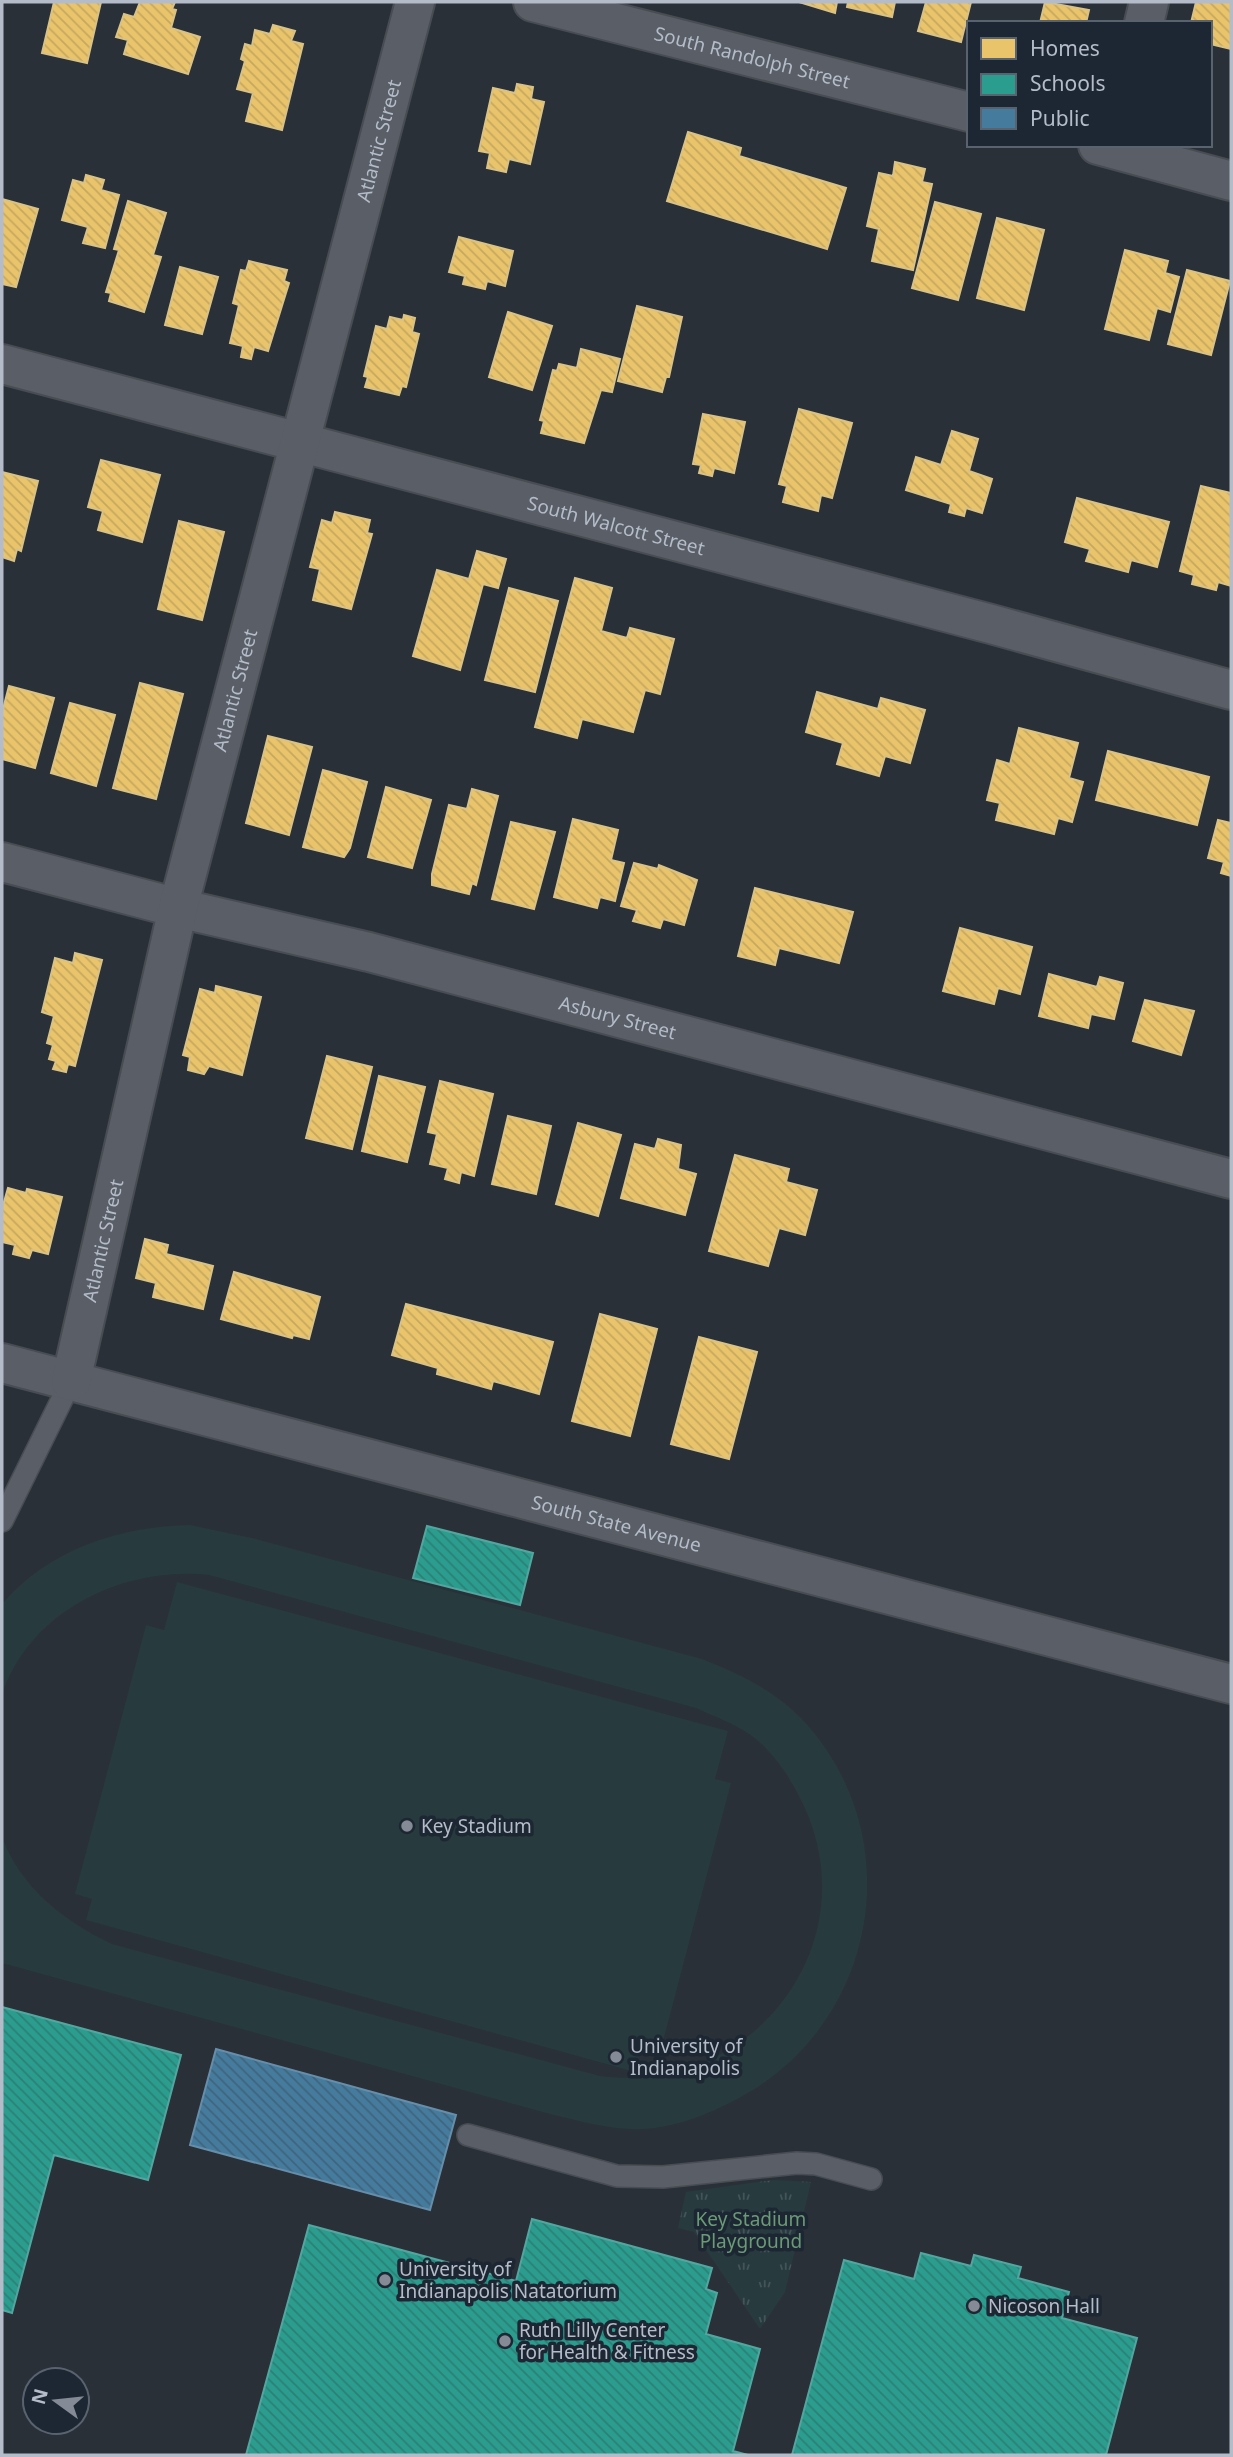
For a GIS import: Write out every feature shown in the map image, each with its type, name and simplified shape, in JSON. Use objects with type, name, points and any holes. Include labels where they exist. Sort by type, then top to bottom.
[{"type":"street","name":"Atlantic Street","points":[[71,1381],[178,908],[415,2]]},
{"type":"street","name":"South Randolph Street","points":[[533,2],[967,111]]},
{"type":"street","points":[[1144,21],[1149,2]]},
{"type":"street","points":[[1109,147],[1231,181]]},
{"type":"street","name":"South Walcott Street","points":[[2,364],[1231,690]]},
{"type":"street","name":"Asbury Street","points":[[2,862],[178,908],[396,959],[1231,1179]]},
{"type":"street","name":"South State Avenue","points":[[2,1363],[1231,1684]]},
{"type":"lane","points":[[2,1521],[10,1483],[71,1381]]},
{"type":"lane","points":[[468,2135],[617,2176],[663,2177],[797,2163],[816,2164],[871,2179]]},
{"type":"green space","points":[[190,1525],[252,1538],[702,1659],[755,1683],[790,1708],[801,1718],[835,1763],[856,1812],[866,1863],[865,1916],[853,1966],[830,2014],[796,2056],[753,2090],[715,2110],[658,2128],[620,2128],[550,2114],[2,1963],[2,1837],[20,1872],[46,1901],[77,1925],[112,1944],[600,2076],[655,2076],[706,2061],[750,2035],[784,1999],[809,1955],[821,1906],[819,1853],[801,1800],[765,1747],[736,1726],[696,1708],[209,1575],[177,1574],[145,1578],[114,1587],[85,1600],[58,1617],[34,1639],[15,1665],[2,1695],[2,1604],[21,1585],[64,1555],[88,1544],[138,1530]]},
{"type":"green space","name":"Key Stadium","points":[[177,1582],[728,1731],[715,1779],[731,1783],[660,2053],[641,2048],[635,2072],[86,1920],[92,1899],[75,1894],[146,1625],[164,1630]]},
{"type":"green space","name":"Key Stadium Playground","points":[[774,2180],[811,2182],[785,2292],[760,2329],[694,2232],[678,2228],[686,2192]]},
{"type":"building: Homes","points":[[54,2],[101,2],[87,63],[42,53]]},
{"type":"building: Homes","points":[[140,2],[175,2],[172,9],[176,10],[171,28],[200,37],[188,74],[124,54],[128,40],[116,37],[124,14],[134,17]]},
{"type":"building: Homes","points":[[799,2],[837,2],[835,13]]},
{"type":"building: Homes","points":[[848,2],[895,2],[892,17],[847,7]]},
{"type":"building: Homes","points":[[926,2],[971,2],[961,42],[918,31]]},
{"type":"building: Homes","points":[[1045,2],[1089,10],[1086,21],[1040,21]]},
{"type":"building: Homes","points":[[1196,2],[1231,2],[1231,49],[1212,44],[1212,21],[1191,21]]},
{"type":"building: Homes","points":[[273,25],[295,31],[291,41],[303,44],[282,130],[246,121],[253,93],[237,89],[245,61],[241,59],[245,44],[252,46],[255,30],[270,34]]},
{"type":"building: Homes","points":[[517,84],[533,87],[531,99],[544,102],[530,164],[509,159],[506,172],[487,168],[490,153],[479,151],[493,88],[515,93]]},
{"type":"building: Homes","points":[[688,132],[741,148],[739,156],[846,188],[827,249],[667,201]]},
{"type":"building: Homes","points":[[895,162],[925,169],[922,182],[932,184],[913,270],[872,261],[879,229],[867,226],[879,173],[893,176]]},
{"type":"building: Homes","points":[[86,175],[104,180],[101,190],[119,195],[105,248],[83,243],[88,227],[62,220],[73,180],[84,183]]},
{"type":"building: Homes","points":[[2,199],[38,209],[16,287],[2,284]]},
{"type":"building: Homes","points":[[128,201],[166,213],[153,255],[161,257],[144,312],[109,301],[111,293],[106,292],[119,250],[114,249]]},
{"type":"building: Homes","points":[[935,202],[981,214],[958,300],[912,288]]},
{"type":"building: Homes","points":[[997,218],[1044,230],[1024,310],[977,298]]},
{"type":"building: Homes","points":[[459,237],[513,251],[505,286],[487,281],[485,289],[463,284],[465,276],[449,272]]},
{"type":"building: Homes","points":[[1125,250],[1168,261],[1165,273],[1179,277],[1170,312],[1157,308],[1149,340],[1105,329]]},
{"type":"building: Homes","points":[[249,261],[287,270],[284,281],[289,283],[268,351],[254,347],[251,359],[241,357],[243,346],[230,343],[239,305],[233,303],[241,270],[246,271]]},
{"type":"building: Homes","points":[[180,267],[218,277],[202,334],[165,325]]},
{"type":"building: Homes","points":[[1187,270],[1230,281],[1211,355],[1168,344]]},
{"type":"building: Homes","points":[[637,306],[682,317],[669,377],[666,377],[662,392],[618,381]]},
{"type":"building: Homes","points":[[508,312],[552,326],[532,390],[489,377]]},
{"type":"building: Homes","points":[[404,315],[415,318],[412,332],[419,334],[406,387],[402,386],[399,395],[365,387],[368,377],[364,376],[376,326],[387,329],[390,317],[403,320]]},
{"type":"building: Homes","points":[[581,349],[620,359],[612,392],[601,390],[584,443],[541,433],[544,421],[540,420],[553,370],[557,371],[559,364],[577,368]]},
{"type":"building: Homes","points":[[799,409],[852,423],[832,498],[821,495],[818,511],[783,502],[787,486],[779,484]]},
{"type":"building: Homes","points":[[703,414],[745,422],[734,473],[714,468],[712,476],[699,473],[701,465],[693,464]]},
{"type":"building: Homes","points":[[952,431],[978,439],[969,471],[992,479],[982,513],[966,508],[964,516],[949,512],[951,504],[906,490],[916,457],[941,465]]},
{"type":"building: Homes","points":[[101,460],[160,475],[142,542],[98,530],[103,511],[88,507]]},
{"type":"building: Homes","points":[[2,472],[38,481],[21,551],[17,549],[14,561],[2,557]]},
{"type":"building: Homes","points":[[1201,486],[1231,493],[1231,586],[1218,582],[1216,590],[1192,584],[1194,575],[1180,571]]},
{"type":"building: Homes","points":[[1077,498],[1169,522],[1157,567],[1131,560],[1128,572],[1086,561],[1090,549],[1065,542]]},
{"type":"building: Homes","points":[[335,512],[370,520],[367,533],[372,534],[351,609],[313,600],[320,569],[310,567],[322,520],[332,523]]},
{"type":"building: Homes","points":[[179,521],[224,532],[202,620],[158,609]]},
{"type":"building: Homes","points":[[477,551],[506,559],[498,588],[483,584],[460,670],[413,656],[437,570],[469,579]]},
{"type":"building: Homes","points":[[575,578],[612,588],[601,631],[627,638],[630,628],[674,639],[660,694],[645,690],[633,732],[582,719],[577,738],[535,727]]},
{"type":"building: Homes","points":[[509,588],[558,601],[535,692],[485,680]]},
{"type":"building: Homes","points":[[140,683],[183,694],[156,799],[113,788]]},
{"type":"building: Homes","points":[[9,686],[54,698],[35,768],[2,759],[2,713]]},
{"type":"building: Homes","points":[[817,692],[878,709],[881,698],[925,710],[910,763],[885,756],[879,776],[837,764],[843,743],[806,732]]},
{"type":"building: Homes","points":[[70,703],[115,715],[96,786],[51,773]]},
{"type":"building: Homes","points":[[1019,728],[1078,743],[1069,778],[1083,782],[1072,822],[1058,818],[1054,834],[996,820],[1000,803],[987,800],[997,760],[1010,764]]},
{"type":"building: Homes","points":[[268,736],[312,747],[289,835],[246,823]]},
{"type":"building: Homes","points":[[1108,751],[1209,777],[1197,825],[1096,800]]},
{"type":"building: Homes","points":[[323,770],[367,782],[350,848],[344,857],[303,847]]},
{"type":"building: Homes","points":[[386,787],[431,800],[412,868],[368,857]]},
{"type":"building: Homes","points":[[472,789],[498,796],[476,885],[472,883],[469,894],[432,885],[432,874],[449,805],[467,809]]},
{"type":"building: Homes","points":[[573,819],[618,830],[611,860],[624,863],[615,901],[600,897],[597,908],[554,897]]},
{"type":"building: Homes","points":[[1218,820],[1231,823],[1231,876],[1221,873],[1224,862],[1208,858]]},
{"type":"building: Homes","points":[[511,822],[555,832],[534,909],[492,899]]},
{"type":"building: Homes","points":[[634,863],[658,869],[659,865],[697,880],[684,925],[663,919],[660,928],[633,921],[637,910],[621,906]]},
{"type":"building: Homes","points":[[755,888],[853,912],[839,963],[779,948],[775,965],[738,956]]},
{"type":"building: Homes","points":[[960,928],[1032,947],[1020,994],[998,988],[994,1004],[943,991]]},
{"type":"building: Homes","points":[[75,953],[102,960],[75,1066],[68,1064],[66,1072],[53,1069],[56,1061],[49,1059],[53,1045],[47,1043],[54,1016],[42,1012],[55,958],[73,963]]},
{"type":"building: Homes","points":[[1049,974],[1097,987],[1100,977],[1123,983],[1114,1019],[1091,1014],[1088,1028],[1039,1016]]},
{"type":"building: Homes","points":[[216,986],[261,997],[242,1075],[209,1066],[204,1074],[188,1070],[190,1057],[183,1055],[200,989],[215,993]]},
{"type":"building: Homes","points":[[1145,1000],[1194,1011],[1181,1055],[1133,1041]]},
{"type":"building: Homes","points":[[327,1056],[372,1067],[352,1149],[306,1138]]},
{"type":"building: Homes","points":[[379,1076],[425,1087],[407,1162],[362,1151]]},
{"type":"building: Homes","points":[[440,1081],[493,1094],[474,1176],[461,1172],[459,1183],[445,1179],[448,1168],[430,1164],[437,1134],[428,1132]]},
{"type":"building: Homes","points":[[508,1116],[551,1126],[536,1194],[492,1184]]},
{"type":"building: Homes","points":[[578,1123],[621,1135],[598,1216],[556,1204]]},
{"type":"building: Homes","points":[[658,1139],[681,1145],[678,1169],[696,1174],[685,1215],[621,1198],[635,1144],[655,1149]]},
{"type":"building: Homes","points":[[735,1155],[789,1169],[786,1182],[817,1190],[805,1235],[779,1228],[768,1266],[709,1251]]},
{"type":"building: Homes","points":[[8,1188],[26,1193],[27,1189],[62,1197],[48,1254],[32,1250],[29,1258],[13,1254],[15,1245],[2,1242],[2,1209]]},
{"type":"building: Homes","points":[[145,1239],[168,1245],[166,1254],[213,1266],[203,1309],[153,1297],[156,1283],[136,1278]]},
{"type":"building: Homes","points":[[234,1272],[320,1297],[309,1339],[293,1335],[292,1338],[221,1319]]},
{"type":"building: Homes","points":[[406,1304],[553,1342],[539,1394],[493,1381],[491,1389],[437,1374],[438,1368],[392,1355]]},
{"type":"building: Homes","points":[[600,1314],[657,1329],[630,1436],[572,1421]]},
{"type":"building: Homes","points":[[699,1337],[757,1352],[729,1459],[671,1444]]},
{"type":"building: Schools","points":[[427,1526],[533,1553],[520,1605],[413,1578]]},
{"type":"building: Schools","points":[[2,2007],[181,2055],[148,2180],[54,2155],[12,2313],[2,2310]]},
{"type":"building: Schools","name":"Ruth Lilly Center for Health & Fitness","points":[[532,2219],[712,2268],[706,2289],[717,2293],[706,2334],[760,2349],[733,2451],[748,2455],[246,2455],[309,2225],[516,2281]]},
{"type":"building: Schools","name":"Nicoson Hall","points":[[921,2253],[971,2266],[974,2255],[1021,2267],[1018,2278],[1069,2292],[1062,2318],[1137,2338],[1106,2455],[792,2455],[844,2260],[914,2279]]},
{"type":"building: Public","points":[[216,2049],[456,2115],[430,2210],[190,2145]]},
{"type":"place","name":"Key Stadium","points":[[407,1826]]},
{"type":"place","name":"University of Indianapolis","points":[[616,2057]]},
{"type":"place","name":"University of Indianapolis Natatorium","points":[[385,2280]]},
{"type":"place","name":"Nicoson Hall","points":[[974,2306]]},
{"type":"place","name":"Ruth Lilly Center for Health & Fitness","points":[[505,2341]]}]
